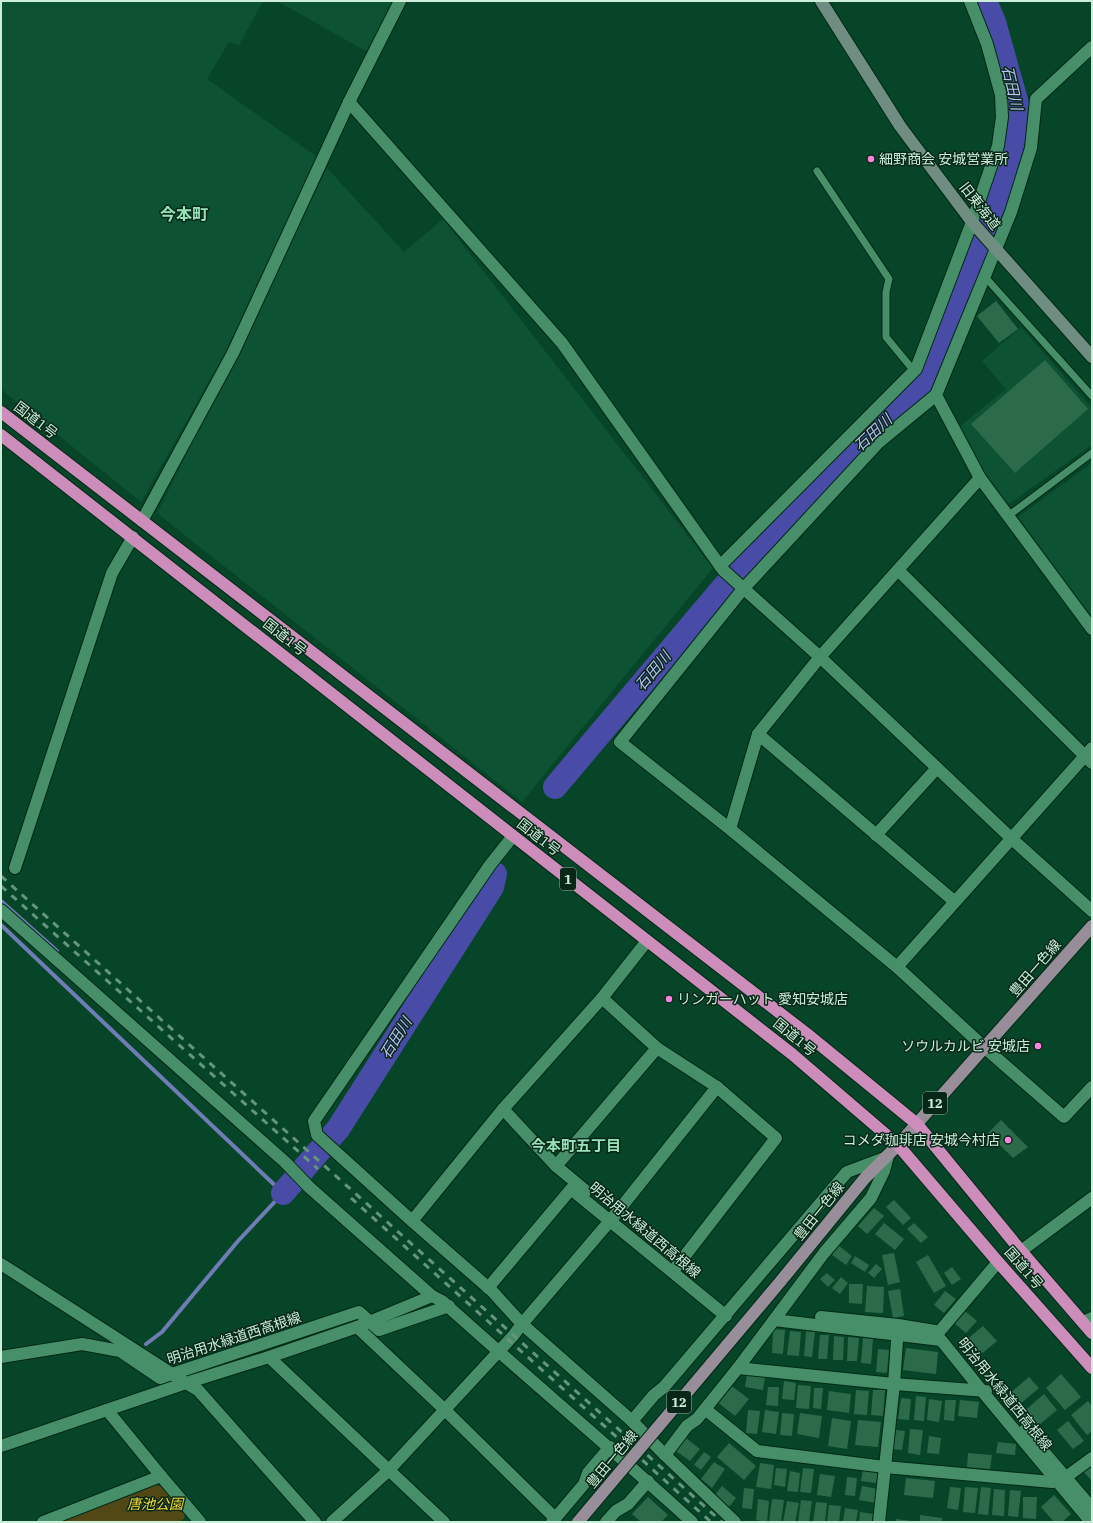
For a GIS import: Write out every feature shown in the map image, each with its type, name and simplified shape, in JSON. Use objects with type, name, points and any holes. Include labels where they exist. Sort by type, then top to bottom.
[{"type":"highway","name":"国道1号","points":[[1,412],[807,1034],[917,1124],[1021,1251],[1088,1320],[1092,1333]]},
{"type":"highway","name":"国道1号","points":[[1,435],[792,1054],[898,1145],[998,1262],[1092,1368]]},
{"type":"main road","name":"豊田一色線","points":[[578,1522],[780,1282],[865,1178],[888,1156],[917,1124],[1092,926]]},
{"type":"street","points":[[142,521],[233,353],[348,102],[400,1]]},
{"type":"street","name":"旧東海道","points":[[821,1],[900,126],[973,224],[1090,351]]},
{"type":"street","points":[[722,568],[916,368],[973,224],[998,146],[1002,117],[1001,95],[987,44],[970,1]]},
{"type":"street","points":[[1092,47],[1036,99],[1031,148],[1011,212],[993,246],[985,277],[936,395],[879,442],[742,587],[620,742],[730,829],[897,967],[985,1048],[1064,1117],[1092,1087]]},
{"type":"street","points":[[348,102],[562,343],[722,568],[820,657],[1012,839],[1092,911]]},
{"type":"street","points":[[936,395],[980,478],[1092,629]]},
{"type":"street","points":[[730,829],[758,734],[820,657],[980,478]]},
{"type":"street","points":[[15,868],[112,573],[132,537]]},
{"type":"street","points":[[897,967],[954,901],[1090,756],[898,570]]},
{"type":"street","points":[[758,734],[954,901]]},
{"type":"street","points":[[876,835],[937,768]]},
{"type":"street","points":[[513,836],[490,865],[314,1121],[317,1134],[488,1288],[522,1324],[632,1421],[665,1456],[735,1522]]},
{"type":"street","points":[[1,910],[285,1162],[309,1186],[432,1296],[449,1306],[498,1351],[610,1447],[692,1522]]},
{"type":"street","points":[[412,1221],[503,1109],[602,998],[647,941]]},
{"type":"street","points":[[602,998],[657,1048],[717,1087],[776,1138],[677,1266]]},
{"type":"street","points":[[556,1166],[657,1048]]},
{"type":"street","points":[[332,1522],[389,1470],[513,1336],[612,1218],[717,1087]]},
{"type":"street","points":[[503,1109],[556,1166],[612,1218],[677,1266],[728,1313]]},
{"type":"street","points":[[632,1421],[654,1394],[664,1387],[728,1313],[847,1172],[888,1156]]},
{"type":"street","points":[[665,1456],[687,1426],[697,1419],[738,1368],[824,1253],[871,1198],[884,1171],[888,1156]]},
{"type":"street","name":"明治用水緑道西高根線","points":[[488,1288],[571,1188],[612,1218],[728,1313]]},
{"type":"street","points":[[1021,1251],[1092,1198]]},
{"type":"street","points":[[939,1332],[998,1262]]},
{"type":"street","points":[[1,1264],[198,1390],[315,1522]]},
{"type":"street","points":[[1,1446],[357,1327],[432,1296]]},
{"type":"street","name":"明治用水緑道西高根線","points":[[1,1357],[82,1344],[120,1351],[160,1378],[359,1312],[379,1330],[449,1306]]},
{"type":"street","points":[[777,1316],[898,1330],[939,1332],[986,1391],[1062,1479],[1092,1508]]},
{"type":"street","points":[[357,1327],[445,1410],[553,1520],[584,1484],[588,1473],[610,1447]]},
{"type":"street","points":[[879,1522],[894,1384],[898,1330]]},
{"type":"street","name":"明治用水緑道西高根線","points":[[898,1330],[941,1340],[986,1391]]},
{"type":"street","points":[[269,1357],[444,1522]]},
{"type":"street","points":[[738,1368],[894,1384],[986,1391]]},
{"type":"street","points":[[705,1409],[757,1451],[885,1467],[1052,1482],[1062,1479],[1092,1458]]},
{"type":"street","points":[[107,1410],[196,1520]]},
{"type":"street","points":[[43,1522],[160,1476]]},
{"type":"street","points":[[1062,1479],[1091,1522]]},
{"type":"street","points":[[606,1522],[616,1511],[628,1504],[648,1481]]},
{"type":"lane","points":[[817,171],[889,279],[886,292],[886,337],[914,371]]},
{"type":"lane","points":[[985,277],[1092,396]]},
{"type":"lane","points":[[1008,516],[1092,453]]},
{"type":"shaded area","points":[[1,1],[263,1],[239,45],[229,42],[207,79],[320,159],[223,357],[141,502],[1,389]]},
{"type":"shaded area","points":[[277,1],[396,1],[371,54]]},
{"type":"shaded area","points":[[327,168],[404,252],[443,219],[713,568],[522,802],[157,513]]},
{"type":"shaded area","points":[[1021,327],[1092,408],[1092,445],[1010,503],[1005,502],[984,474],[959,427],[1006,389],[982,361]]},
{"type":"shaded area","points":[[1092,463],[1092,620],[1018,517]]},
{"type":"green space","name":"唐池公園","points":[[156,1485],[163,1487],[185,1513],[184,1518],[180,1522],[60,1522]]},
{"type":"building","points":[[996,301],[1018,329],[999,343],[977,316]]},
{"type":"building","points":[[1045,360],[1088,409],[1015,473],[971,424]]},
{"type":"building","name":"コメダ珈琲店 安城今村店","points":[[1001,1120],[1028,1147],[1013,1158],[988,1133]]},
{"type":"building","points":[[894,1200],[911,1218],[903,1225],[886,1207]]},
{"type":"building","points":[[874,1208],[884,1216],[867,1234],[858,1226]]},
{"type":"building","points":[[884,1223],[904,1239],[895,1250],[875,1234]]},
{"type":"building","points":[[914,1223],[928,1237],[921,1243],[907,1229]]},
{"type":"building","points":[[839,1246],[852,1256],[846,1265],[832,1255]]},
{"type":"building","points":[[894,1253],[900,1282],[888,1285],[882,1255]]},
{"type":"building","points":[[928,1255],[946,1286],[934,1293],[916,1262]]},
{"type":"building","points":[[855,1256],[869,1265],[865,1272],[851,1263]]},
{"type":"building","points":[[876,1264],[882,1269],[874,1278],[868,1273]]},
{"type":"building","points":[[952,1267],[961,1279],[952,1285],[944,1273]]},
{"type":"building","points":[[827,1273],[835,1280],[828,1287],[820,1279]]},
{"type":"building","points":[[841,1277],[848,1283],[840,1294],[832,1288]]},
{"type":"building","points":[[849,1284],[863,1284],[862,1304],[849,1303]]},
{"type":"building","points":[[867,1286],[884,1287],[883,1313],[865,1312]]},
{"type":"building","points":[[900,1289],[904,1316],[893,1318],[888,1291]]},
{"type":"building","points":[[945,1291],[956,1299],[944,1313],[934,1305]]},
{"type":"building","points":[[965,1311],[977,1321],[966,1333],[954,1323]]},
{"type":"building","points":[[983,1326],[997,1341],[979,1356],[965,1341]]},
{"type":"building","points":[[773,1329],[785,1330],[783,1354],[772,1353]]},
{"type":"building","points":[[790,1331],[801,1332],[799,1356],[787,1355]]},
{"type":"building","points":[[806,1331],[815,1332],[812,1357],[804,1356]]},
{"type":"building","points":[[820,1335],[829,1335],[827,1359],[818,1359]]},
{"type":"building","points":[[834,1336],[844,1337],[843,1360],[833,1360]]},
{"type":"building","points":[[848,1337],[859,1338],[857,1361],[847,1361]]},
{"type":"building","points":[[863,1338],[873,1339],[871,1364],[861,1363]]},
{"type":"building","points":[[906,1348],[938,1352],[936,1374],[903,1370]]},
{"type":"building","points":[[878,1349],[889,1350],[887,1373],[876,1372]]},
{"type":"building","points":[[747,1374],[765,1377],[763,1390],[745,1387]]},
{"type":"building","points":[[1061,1374],[1081,1397],[1065,1410],[1046,1388]]},
{"type":"building","points":[[1029,1377],[1039,1388],[1020,1404],[1010,1393]]},
{"type":"building","points":[[784,1381],[796,1383],[794,1400],[782,1399]]},
{"type":"building","points":[[729,1384],[749,1399],[735,1416],[716,1401]]},
{"type":"building","points":[[798,1385],[811,1386],[809,1409],[796,1408]]},
{"type":"building","points":[[768,1387],[779,1387],[778,1406],[766,1405]]},
{"type":"building","points":[[814,1388],[823,1388],[821,1409],[813,1408]]},
{"type":"building","points":[[856,1390],[869,1391],[867,1415],[854,1414]]},
{"type":"building","points":[[873,1390],[885,1390],[883,1416],[871,1415]]},
{"type":"building","points":[[829,1391],[851,1394],[849,1413],[827,1410]]},
{"type":"building","points":[[1044,1394],[1057,1410],[1034,1429],[1021,1414]]},
{"type":"building","points":[[916,1396],[926,1397],[924,1421],[914,1420]]},
{"type":"building","points":[[901,1398],[911,1399],[909,1420],[898,1419]]},
{"type":"building","points":[[929,1399],[942,1401],[939,1422],[927,1420]]},
{"type":"building","points":[[945,1400],[956,1400],[954,1421],[944,1420]]},
{"type":"building","points":[[960,1400],[979,1402],[977,1418],[958,1416]]},
{"type":"building","points":[[1088,1401],[1092,1406],[1092,1431],[1087,1435],[1071,1415]]},
{"type":"building","points":[[748,1410],[760,1411],[757,1434],[746,1433]]},
{"type":"building","points":[[765,1410],[779,1412],[776,1434],[762,1432]]},
{"type":"building","points":[[782,1413],[794,1414],[792,1436],[780,1435]]},
{"type":"building","points":[[800,1413],[822,1416],[819,1438],[797,1434]]},
{"type":"building","points":[[832,1418],[851,1421],[847,1449],[828,1446]]},
{"type":"building","points":[[858,1420],[881,1422],[878,1447],[855,1445]]},
{"type":"building","points":[[1068,1421],[1084,1441],[1073,1449],[1057,1430]]},
{"type":"building","points":[[910,1429],[923,1430],[920,1455],[908,1453]]},
{"type":"building","points":[[896,1430],[905,1431],[902,1450],[893,1449]]},
{"type":"building","points":[[929,1436],[941,1438],[939,1454],[927,1453]]},
{"type":"building","points":[[686,1438],[700,1449],[690,1461],[676,1451]]},
{"type":"building","points":[[998,1442],[1016,1444],[1015,1455],[996,1453]]},
{"type":"building","points":[[729,1443],[756,1466],[744,1480],[717,1457]]},
{"type":"building","points":[[704,1452],[711,1457],[701,1470],[694,1465]]},
{"type":"building","points":[[968,1453],[992,1455],[990,1469],[967,1467]]},
{"type":"building","points":[[714,1462],[725,1469],[712,1488],[701,1479]]},
{"type":"building","points":[[760,1463],[774,1465],[771,1489],[756,1487]]},
{"type":"building","points":[[1091,1465],[1092,1466],[1092,1481],[1084,1472]]},
{"type":"building","points":[[776,1468],[787,1469],[785,1487],[774,1485]]},
{"type":"building","points":[[803,1468],[814,1469],[811,1493],[800,1492]]},
{"type":"building","points":[[863,1470],[878,1472],[876,1483],[861,1481]]},
{"type":"building","points":[[790,1471],[800,1473],[798,1492],[787,1491]]},
{"type":"building","points":[[820,1474],[835,1476],[831,1497],[817,1495]]},
{"type":"building","points":[[847,1477],[857,1478],[855,1496],[845,1495]]},
{"type":"building","points":[[906,1478],[935,1481],[933,1498],[904,1495]]},
{"type":"building","points":[[722,1486],[736,1498],[729,1507],[715,1495]]},
{"type":"building","points":[[862,1486],[878,1489],[876,1503],[859,1500]]},
{"type":"building","points":[[950,1487],[961,1488],[958,1510],[947,1508]]},
{"type":"building","points":[[965,1487],[978,1488],[975,1513],[963,1512]]},
{"type":"building","points":[[981,1487],[991,1488],[988,1515],[978,1514]]},
{"type":"building","points":[[744,1488],[754,1489],[752,1509],[742,1508]]},
{"type":"building","points":[[994,1489],[1005,1490],[1004,1516],[992,1515]]},
{"type":"building","points":[[1010,1490],[1021,1491],[1018,1517],[1008,1516]]},
{"type":"building","points":[[1054,1495],[1071,1514],[1062,1522],[1054,1522],[1041,1507]]},
{"type":"building","points":[[648,1497],[668,1515],[661,1522],[641,1522],[632,1514]]},
{"type":"building","points":[[1023,1497],[1037,1497],[1036,1519],[1023,1518]]},
{"type":"building","points":[[758,1499],[769,1501],[767,1522],[756,1520]]},
{"type":"building","points":[[772,1499],[784,1500],[781,1522],[769,1522]]},
{"type":"building","points":[[801,1500],[812,1501],[809,1522],[798,1522]]},
{"type":"building","points":[[787,1501],[799,1503],[795,1522],[783,1522]]},
{"type":"building","points":[[816,1502],[827,1503],[825,1522],[813,1522]]},
{"type":"building","points":[[829,1505],[841,1506],[839,1522],[827,1522]]},
{"type":"building","points":[[845,1508],[858,1510],[856,1522],[843,1522]]},
{"type":"building","points":[[860,1512],[873,1514],[872,1522],[859,1522]]},
{"type":"building","points":[[920,1515],[942,1518],[942,1522],[920,1522]]},
{"type":"building","points":[[896,1519],[912,1521],[912,1522],[896,1522]]},
{"type":"waterway","name":"石田川","points":[[555,787],[722,589],[801,501],[909,400],[925,381],[977,257],[993,213],[1008,165],[1019,111],[994,22],[985,1]]},
{"type":"waterway","name":"石田川","points":[[283,1193],[338,1129],[492,887],[495,874]]},
{"type":"waterway","points":[[1,901],[57,951]]},
{"type":"waterway","points":[[1,925],[283,1193],[238,1241],[162,1332],[146,1344]]},
{"type":"railway","points":[[1,876],[722,1522]]},
{"type":"railway","points":[[1,886],[318,1169]]},
{"type":"railway","points":[[351,1198],[711,1522]]},
{"type":"place","name":"細野商会 安城営業所","points":[[871,159]]},
{"type":"place","name":"リンガーハット 愛知安城店","points":[[669,999]]},
{"type":"place","name":"ソウルカルビ 安城店","points":[[1038,1046]]},
{"type":"place","name":"コメダ珈琲店 安城今村店","points":[[1008,1140]]},
{"type":"district","name":"今本町","points":[[184,214]]},
{"type":"district","name":"今本町五丁目","points":[[576,1146]]}]
